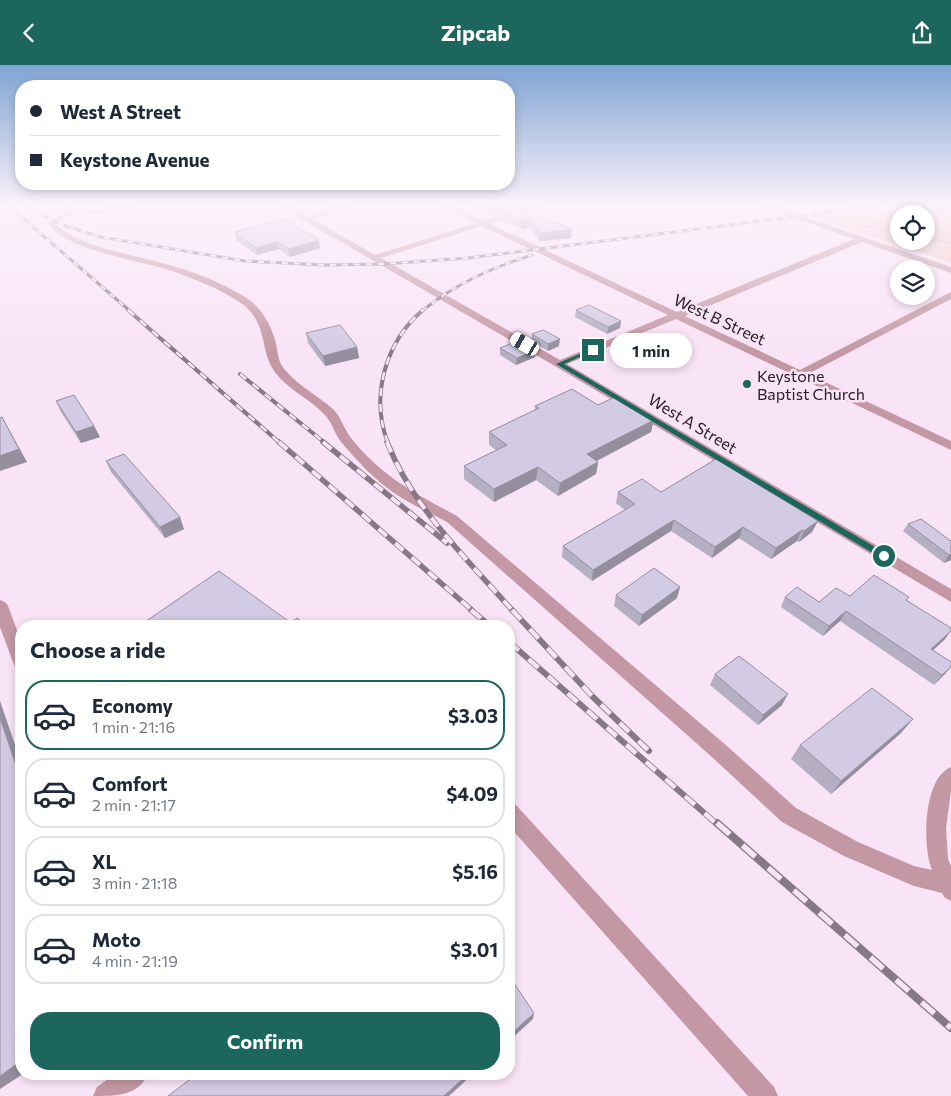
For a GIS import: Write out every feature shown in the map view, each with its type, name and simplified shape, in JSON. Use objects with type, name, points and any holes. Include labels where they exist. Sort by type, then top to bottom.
[{"type":"street","points":[[125,255],[172,268],[205,280],[243,300],[260,315],[270,341],[274,362],[282,374],[330,413],[346,440],[385,480],[400,491],[452,519],[720,752],[789,815],[860,853],[914,876],[950,887]]},
{"type":"street","name":"West A Street","points":[[368,255],[559,364],[951,596]]},
{"type":"street","points":[[373,258],[382,255]]},
{"type":"street","name":"West B Street","points":[[549,255],[951,446]]},
{"type":"street","points":[[559,364],[823,255]]},
{"type":"street","points":[[908,255],[951,270]]},
{"type":"street","points":[[800,374],[951,295]]},
{"type":"street","points":[[0,606],[15,646]]},
{"type":"street","points":[[950,887],[938,861],[936,828],[941,789],[951,776]]},
{"type":"street","points":[[515,819],[765,1096]]},
{"type":"street","points":[[106,1096],[128,1080]]},
{"type":"shaded area","points":[[928,255],[951,255],[951,263]]},
{"type":"building","points":[[589,305],[621,321],[608,327],[576,310]]},
{"type":"building","points":[[340,325],[357,347],[323,356],[306,333]]},
{"type":"building","points":[[543,330],[560,339],[548,344],[532,334]]},
{"type":"building","points":[[519,340],[536,350],[517,358],[500,348]]},
{"type":"building","points":[[572,389],[598,405],[617,396],[654,420],[587,454],[598,462],[560,483],[538,467],[494,489],[464,466],[507,445],[489,432],[539,408],[535,406]]},
{"type":"building","points":[[74,395],[94,426],[76,432],[56,401]]},
{"type":"building","points":[[2,417],[19,449],[0,456],[0,418]]},
{"type":"building","points":[[124,454],[180,517],[160,527],[106,461]]},
{"type":"building","points":[[716,459],[818,521],[776,548],[743,527],[715,547],[674,520],[593,570],[563,546],[635,504],[618,492],[642,479],[661,492]]},
{"type":"building","points":[[921,519],[951,541],[951,554],[949,555],[908,524]]},
{"type":"building","points":[[654,568],[680,587],[642,615],[616,595]]},
{"type":"building","points":[[219,571],[287,620],[148,620]]},
{"type":"building","points":[[874,575],[909,597],[906,600],[951,628],[951,631],[931,649],[951,662],[951,667],[942,675],[846,611],[829,626],[785,597],[797,587],[819,602],[836,588],[850,596]]},
{"type":"building","points":[[739,656],[788,694],[763,715],[715,674]]},
{"type":"building","points":[[872,688],[913,719],[841,781],[800,745]]},
{"type":"building","points":[[0,718],[15,762],[15,1065],[0,1076]]},
{"type":"building","points":[[515,985],[534,1013],[515,1030]]},
{"type":"building","points":[[189,1080],[461,1080],[444,1096],[168,1096]]},
{"type":"railway","points":[[66,255],[130,311]]},
{"type":"railway","points":[[210,255],[245,261],[323,265],[383,264],[491,255]]},
{"type":"railway","points":[[422,311],[460,285],[502,265],[532,255]]},
{"type":"railway","points":[[128,310],[280,443]]},
{"type":"railway","points":[[388,443],[381,407],[384,371],[390,354],[399,338],[422,311]]},
{"type":"railway","points":[[240,374],[325,443]]},
{"type":"railway","points":[[279,442],[473,611]]},
{"type":"railway","points":[[323,442],[447,543]]},
{"type":"railway","points":[[387,442],[398,466],[426,511],[513,611]]},
{"type":"railway","points":[[471,610],[483,620]]},
{"type":"railway","points":[[512,610],[593,697],[649,751]]},
{"type":"railway","points":[[515,647],[718,825]]},
{"type":"railway","points":[[717,823],[951,1028]]},
{"type":"place","name":"Keystone Baptist Church","points":[[747,384]]},
{"type":"route","points":[[593,350],[559,364],[884,556]]}]
